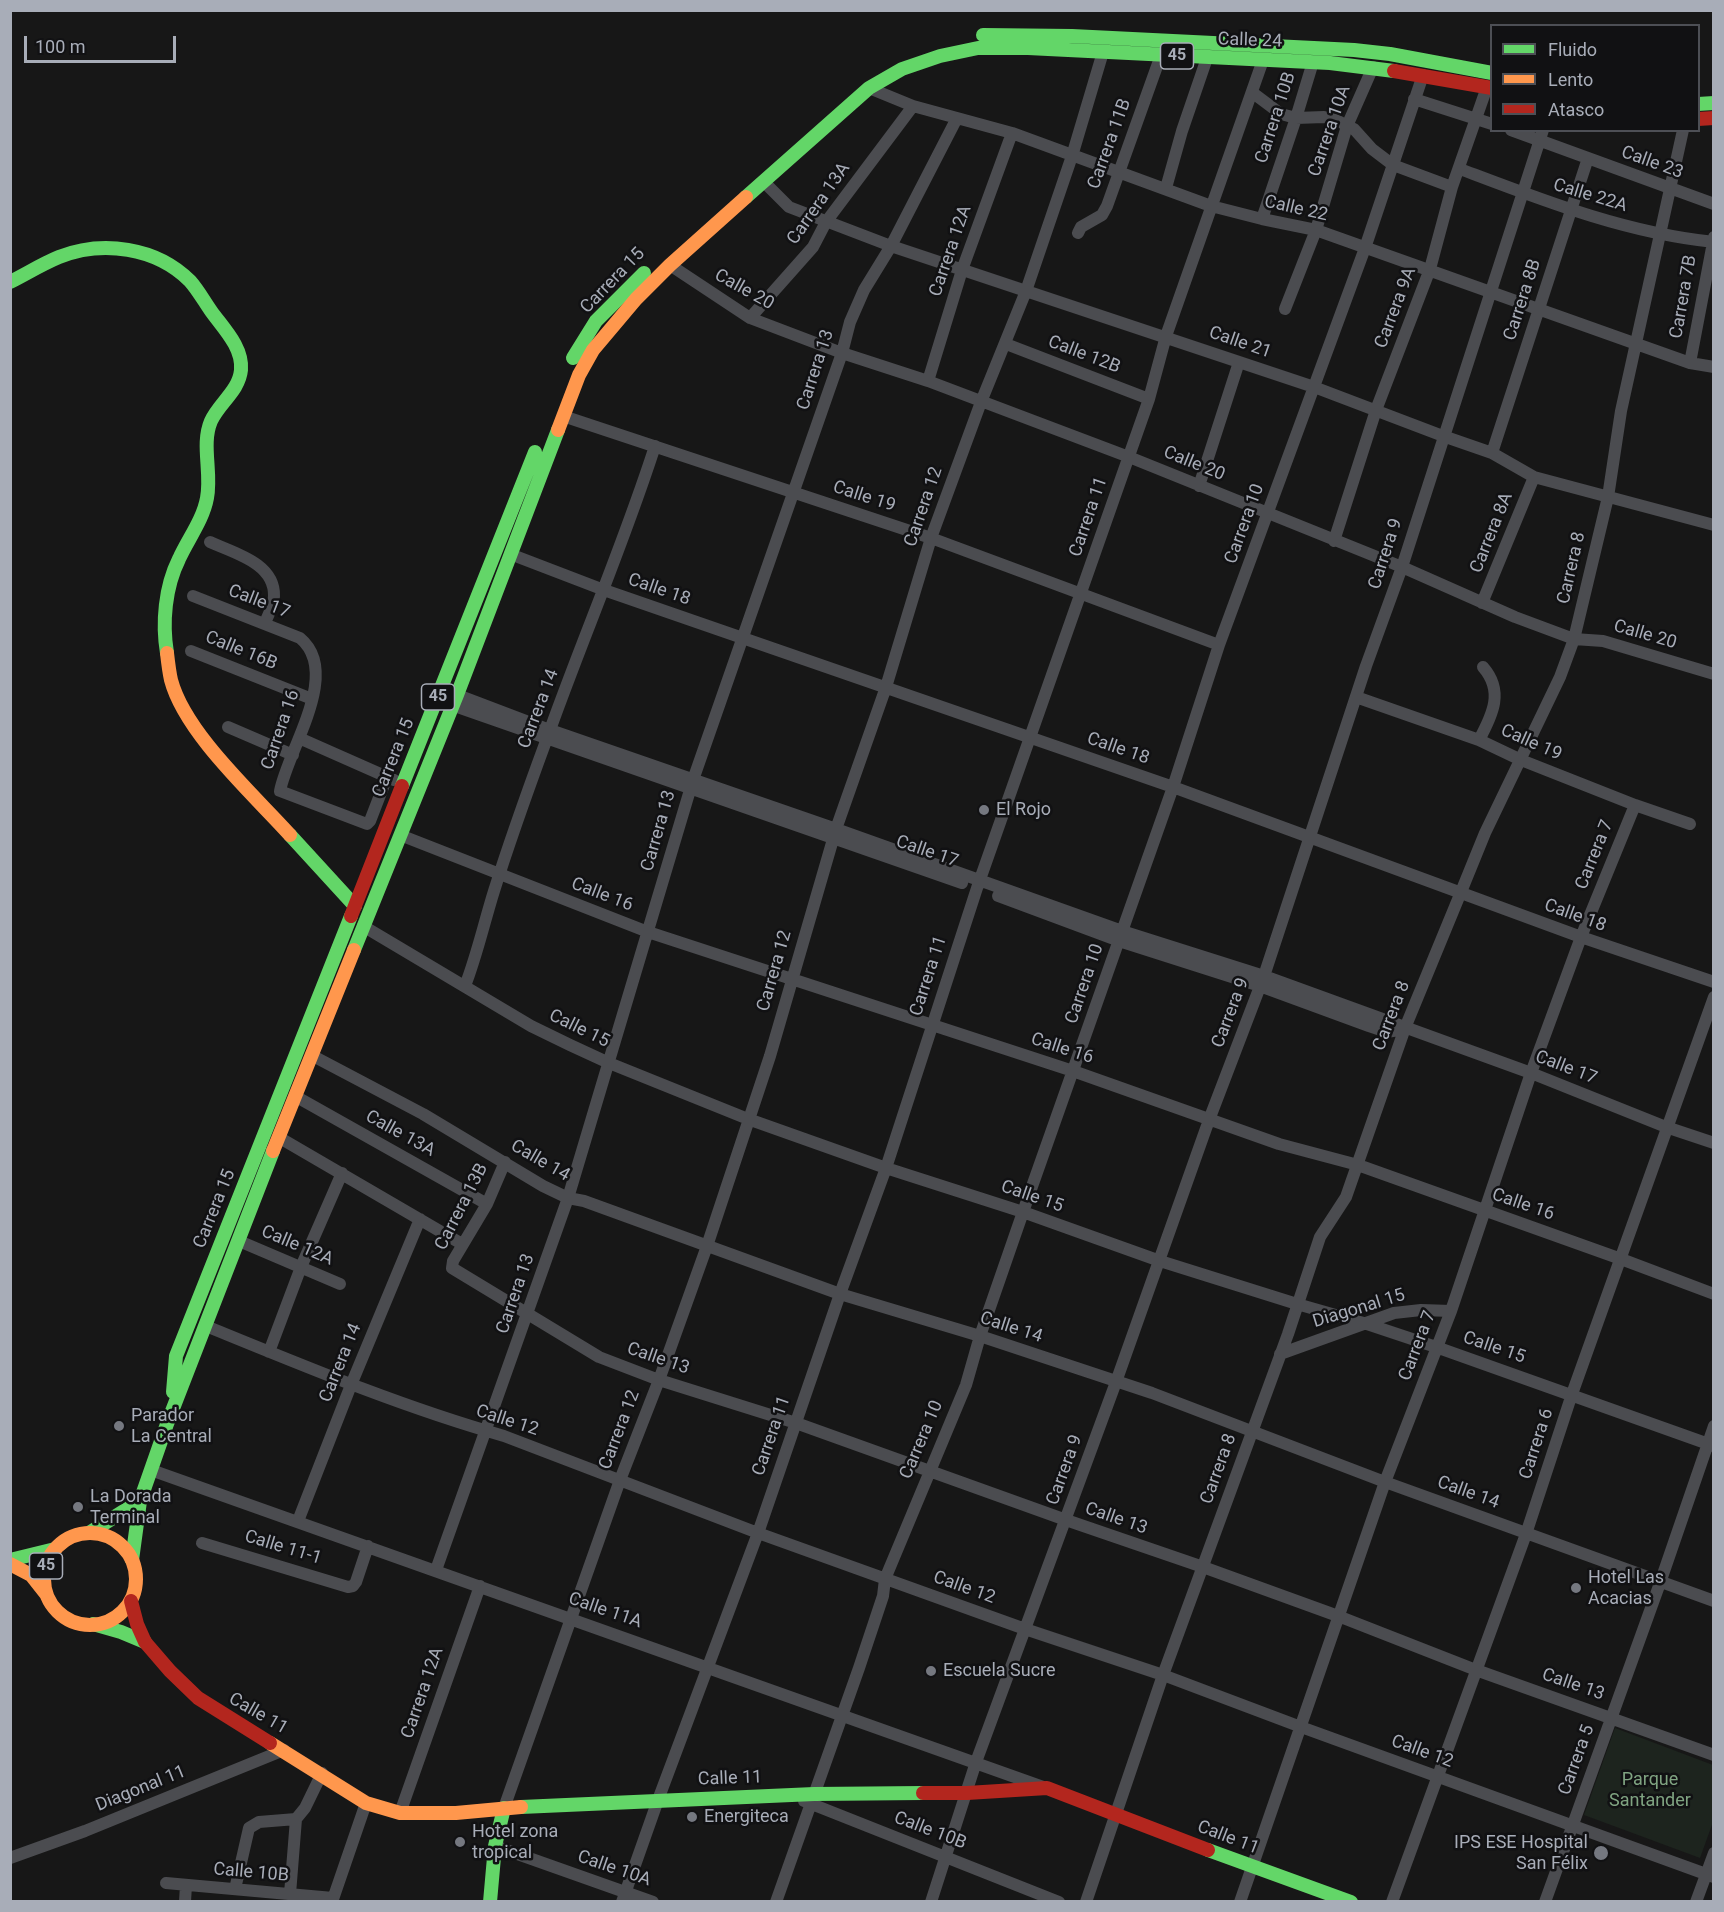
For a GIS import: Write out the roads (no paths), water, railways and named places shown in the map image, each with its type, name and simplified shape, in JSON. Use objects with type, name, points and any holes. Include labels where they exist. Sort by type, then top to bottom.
[{"type":"main road","name":"Calle 24","points":[[868,73],[889,62],[943,42],[1010,34],[1354,50],[1390,54],[1490,73]]},
{"type":"main road","name":"Calle 24","points":[[869,88],[919,63],[978,48],[1028,48],[1312,62],[1372,67],[1489,87]]},
{"type":"main road","name":"Carrera 15","points":[[167,1424],[177,1356],[568,367],[596,321],[636,280],[838,97],[868,73]]},
{"type":"main road","name":"Carrera 15","points":[[132,1560],[140,1501],[167,1424],[295,1096],[456,700],[579,375],[593,350],[622,315],[670,265],[869,88]]},
{"type":"main road","points":[[10,282],[59,257],[78,251],[114,248],[142,253],[166,263],[191,282],[237,350],[242,366],[238,382],[214,412],[210,421],[208,495],[204,511],[183,547],[171,579],[164,616],[166,658],[179,700],[199,735],[355,906]]},
{"type":"main road","name":"45","points":[[46,1594],[45,1570],[48,1559],[55,1549],[70,1537],[89,1533],[140,1501]]},
{"type":"main road","points":[[89,1533],[110,1537],[127,1551],[132,1560]]},
{"type":"main road","name":"45","points":[[10,1560],[55,1549]]},
{"type":"main road","name":"45","points":[[130,1600],[136,1581],[132,1560]]},
{"type":"main road","name":"45","points":[[10,1564],[31,1575],[52,1604],[65,1617],[81,1624],[93,1624]]},
{"type":"main road","points":[[93,1624],[115,1617],[130,1600]]},
{"type":"main road","name":"Calle 11","points":[[130,1600],[145,1642],[198,1698],[216,1711],[322,1773],[366,1803],[400,1813],[456,1813],[504,1808],[787,1795],[812,1799],[1047,1788],[1351,1902]]},
{"type":"main road","name":"Calle 11","points":[[93,1624],[145,1642]]},
{"type":"main road","name":"Carrera 12","points":[[490,1902],[495,1846],[504,1808]]},
{"type":"street","name":"Carrera 12","points":[[504,1808],[620,1480],[708,1246],[770,1056],[834,834],[886,687],[931,538],[981,402],[1026,291],[1072,156],[1103,52]]},
{"type":"street","name":"Carrera 11B","points":[[1078,233],[1081,227],[1102,215],[1161,55]]},
{"type":"street","points":[[1166,188],[1182,131],[1208,58]]},
{"type":"street","name":"Carrera 11","points":[[624,1897],[707,1666],[758,1533],[886,1168],[979,885],[1149,399],[1166,336],[1263,60]]},
{"type":"street","name":"Carrera 10B","points":[[1262,219],[1312,62]]},
{"type":"street","name":"Carrera 10A","points":[[1285,309],[1316,230],[1347,126],[1372,67]]},
{"type":"street","name":"Carrera 10","points":[[776,1902],[880,1604],[885,1579],[928,1471],[966,1385],[980,1336],[1173,787],[1219,645],[1365,248],[1423,75]]},
{"type":"street","name":"Carrera 9A","points":[[1334,541],[1376,410],[1430,269],[1452,188],[1489,87]]},
{"type":"street","name":"Calle 22","points":[[869,88],[913,106],[1012,133],[1211,206],[1316,230],[1690,363],[1713,366]]},
{"type":"street","points":[[1253,93],[1281,114],[1296,118],[1324,117],[1336,120],[1354,129],[1372,149],[1393,165],[1452,188]]},
{"type":"street","points":[[1414,99],[1490,124]]},
{"type":"street","name":"Carrera 13A","points":[[750,318],[813,247],[826,222],[913,106]]},
{"type":"street","name":"Carrera 13","points":[[436,1570],[529,1314],[568,1198],[692,785],[842,353],[850,322],[864,290],[891,246],[957,118]]},
{"type":"street","name":"Calle 23","points":[[1523,132],[1541,135],[1588,158],[1713,204]]},
{"type":"street","name":"Carrera 8","points":[[1086,1902],[1163,1675],[1280,1354],[1320,1237],[1346,1197],[1405,1029],[1485,833],[1560,678],[1574,639],[1608,497],[1621,411],[1683,132]]},
{"type":"street","name":"Carrera 12A","points":[[928,381],[962,270],[1012,133]]},
{"type":"street","name":"Carrera 9","points":[[931,1902],[976,1762],[1066,1521],[1209,1120],[1262,981],[1356,697],[1402,567],[1541,135]]},
{"type":"street","name":"Carrera 8B","points":[[1492,453],[1588,158]]},
{"type":"street","name":"Calle 22A","points":[[1460,170],[1570,211],[1660,234],[1713,241]]},
{"type":"street","name":"Calle 21","points":[[763,181],[789,207],[891,246],[1314,387],[1492,453],[1534,477],[1713,525]]},
{"type":"street","name":"Carrera 7B","points":[[1690,363],[1713,241]]},
{"type":"street","name":"Calle 20","points":[[670,265],[750,318],[842,353],[928,381],[1129,457],[1574,639],[1603,641],[1713,674]]},
{"type":"street","name":"Calle 12B","points":[[1005,344],[1149,399]]},
{"type":"street","points":[[1199,486],[1239,362]]},
{"type":"street","name":"Calle 19","points":[[563,416],[931,538],[1082,592],[1219,645]]},
{"type":"street","name":"Carrera 14","points":[[465,986],[499,874],[548,734],[604,590],[655,446]]},
{"type":"street","name":"Carrera 8A","points":[[1482,603],[1534,477]]},
{"type":"street","points":[[210,542],[264,569],[274,590],[274,599],[265,623]]},
{"type":"street","name":"Calle 18","points":[[510,554],[604,590],[1173,787],[1581,938],[1713,982]]},
{"type":"street","name":"Calle 17","points":[[193,596],[265,623],[300,638],[309,645]]},
{"type":"street","name":"Carrera 16","points":[[309,645],[314,655],[317,676],[312,699],[280,791],[368,824],[387,777]]},
{"type":"street","name":"Calle 16B","points":[[190,651],[312,699]]},
{"type":"street","points":[[1479,740],[1493,708],[1495,691],[1491,677],[1482,667]]},
{"type":"street","name":"Calle 17","points":[[439,694],[1120,936],[1262,981],[1531,1073],[1666,1127],[1713,1143]]},
{"type":"street","name":"Calle 19","points":[[1356,697],[1479,740],[1521,760],[1690,824]]},
{"type":"street","points":[[228,727],[292,755]]},
{"type":"street","points":[[299,738],[403,784]]},
{"type":"street","name":"Carrera 7","points":[[1240,1902],[1385,1482],[1451,1311],[1531,1073],[1581,938],[1635,805]]},
{"type":"street","name":"Calle 16","points":[[400,835],[648,932],[1073,1071],[1279,1144],[1358,1165],[1713,1294]]},
{"type":"street","name":"Calle 15","points":[[363,926],[531,1026],[609,1063],[748,1119],[1160,1261],[1436,1347],[1710,1445]]},
{"type":"street","name":"Carrera 6","points":[[1392,1902],[1526,1534],[1572,1394],[1713,997]]},
{"type":"street","name":"Calle 14","points":[[313,1056],[395,1098],[543,1186],[568,1198],[584,1201],[840,1294],[980,1336],[1116,1382],[1713,1601]]},
{"type":"street","name":"Calle 13A","points":[[295,1096],[487,1204]]},
{"type":"street","points":[[280,1138],[462,1244]]},
{"type":"street","name":"Carrera 13B","points":[[452,1268],[462,1244],[487,1204],[505,1162]]},
{"type":"street","points":[[268,1352],[301,1267],[342,1173]]},
{"type":"street","name":"Carrera 14","points":[[298,1521],[420,1219]]},
{"type":"street","name":"Calle 12A","points":[[239,1241],[340,1284]]},
{"type":"street","name":"Calle 13","points":[[452,1268],[599,1357],[659,1380],[796,1423],[1066,1521],[1203,1567],[1338,1616],[1476,1670],[1713,1755]]},
{"type":"street","name":"Diagonal 15","points":[[1280,1354],[1394,1313],[1421,1310],[1451,1311]]},
{"type":"street","name":"Calle 12","points":[[206,1326],[351,1385],[462,1425],[486,1431],[885,1579],[1163,1675],[1710,1876]]},
{"type":"street","name":"Carrera 5","points":[[1545,1902],[1710,1445],[1713,1426]]},
{"type":"street","name":"Calle 11A","points":[[151,1470],[1047,1788]]},
{"type":"street","name":"Calle 11-1","points":[[202,1543],[348,1587],[353,1586],[368,1546]]},
{"type":"street","name":"Carrera 12A","points":[[400,1813],[480,1586]]},
{"type":"street","name":"Diagonal 11","points":[[10,1858],[85,1831],[284,1750]]},
{"type":"street","points":[[290,1894],[296,1819],[305,1808],[322,1773]]},
{"type":"street","name":"Calle 10B","points":[[812,1799],[946,1857],[1059,1902]]},
{"type":"street","points":[[333,1900],[366,1803]]},
{"type":"street","points":[[235,1889],[249,1828],[259,1822],[296,1819]]},
{"type":"street","name":"Calle 10A","points":[[495,1846],[624,1897],[653,1902]]},
{"type":"street","points":[[1696,1902],[1710,1876],[1713,1853]]},
{"type":"street","name":"Calle 10B","points":[[166,1883],[333,1900]]},
{"type":"street","points":[[185,1902],[186,1885]]},
{"type":"place","name":"El Rojo","points":[[984,810]]},
{"type":"place","name":"Parador La Central","points":[[119,1426]]},
{"type":"place","name":"La Dorada Terminal","points":[[78,1507]]},
{"type":"place","name":"Hotel Las Acacias","points":[[1576,1588]]},
{"type":"place","name":"Escuela Sucre","points":[[931,1671]]},
{"type":"place","name":"Energiteca","points":[[692,1817]]},
{"type":"place","name":"Hotel zona tropical","points":[[460,1842]]},
{"type":"place","name":"IPS ESE Hospital San Félix","points":[[1601,1853]]},
{"type":"park label","name":"Parque Santander","points":[[1650,1790]]}]
